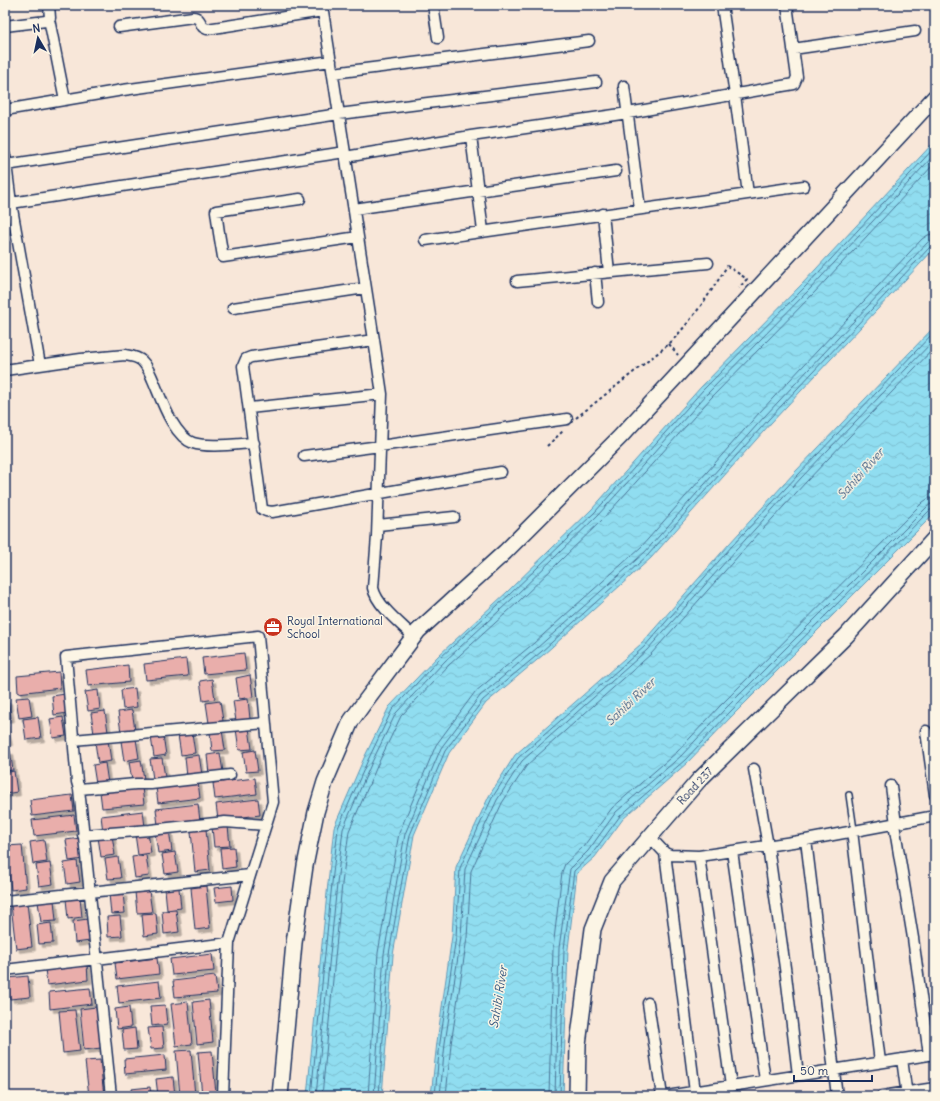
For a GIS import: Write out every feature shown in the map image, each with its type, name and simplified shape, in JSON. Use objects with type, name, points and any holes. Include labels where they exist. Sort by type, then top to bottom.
[{"type":"street","points":[[49,5],[51,15],[49,20],[65,100]]},
{"type":"street","points":[[433,5],[438,38]]},
{"type":"street","points":[[722,5],[748,194]]},
{"type":"street","points":[[11,203],[628,113],[794,84],[797,77],[787,5]]},
{"type":"street","points":[[119,27],[192,16],[197,17],[203,27],[207,29],[323,8],[382,394],[378,525],[373,588],[374,595],[414,637]]},
{"type":"street","points":[[5,26],[49,20]]},
{"type":"street","points":[[793,49],[915,31]]},
{"type":"street","points":[[333,73],[589,41]]},
{"type":"street","points":[[5,110],[123,90],[331,61]]},
{"type":"street","points":[[40,365],[11,203],[6,161],[339,114],[596,82]]},
{"type":"street","points":[[624,86],[640,209]]},
{"type":"street","points":[[280,1096],[294,943],[305,866],[316,812],[325,782],[351,721],[418,631],[505,552],[620,437],[935,97]]},
{"type":"street","points":[[471,136],[483,231]]},
{"type":"street","points":[[354,209],[616,171]]},
{"type":"street","points":[[425,240],[804,186]]},
{"type":"street","points":[[300,199],[216,211],[218,233],[223,257],[358,237]]},
{"type":"street","points":[[603,214],[609,272]]},
{"type":"street","points":[[517,281],[708,263]]},
{"type":"street","points":[[595,274],[598,302]]},
{"type":"street","points":[[233,308],[366,288]]},
{"type":"street","points":[[374,340],[251,357],[246,359],[243,366],[250,408],[262,509],[272,512],[502,472]]},
{"type":"street","points":[[5,370],[96,358],[126,355],[133,356],[141,360],[147,367],[169,415],[178,432],[185,439],[203,445],[254,443]]},
{"type":"street","points":[[250,408],[382,394]]},
{"type":"street","points":[[304,456],[568,423]]},
{"type":"street","points":[[378,525],[454,517]]},
{"type":"street","name":"Road 237","points":[[577,1096],[578,1044],[593,929],[612,880],[699,780],[846,636],[935,538]]},
{"type":"street","points":[[111,1096],[79,789],[77,782],[66,657],[258,636],[273,802],[229,943],[224,1096]]},
{"type":"street","points":[[73,740],[265,723]]},
{"type":"street","points":[[926,731],[935,795]]},
{"type":"street","points":[[754,769],[768,846],[798,1075]]},
{"type":"street","points":[[79,789],[151,784],[230,775]]},
{"type":"street","points":[[667,1096],[932,1054],[895,824],[891,786]]},
{"type":"street","points":[[650,837],[664,853],[670,855],[699,856],[806,840],[935,816]]},
{"type":"street","points":[[83,835],[225,822],[266,825]]},
{"type":"street","points":[[853,831],[880,1062]]},
{"type":"street","points":[[806,840],[832,1069],[837,1096]]},
{"type":"street","points":[[732,851],[765,1080]]},
{"type":"street","points":[[664,853],[695,1092]]},
{"type":"street","points":[[699,856],[731,1086]]},
{"type":"street","points":[[5,901],[250,875]]},
{"type":"street","points":[[5,970],[229,943]]},
{"type":"street","points":[[648,1003],[662,1096]]},
{"type":"street","points":[[902,1059],[907,1094]]},
{"type":"street","points":[[882,1096],[930,1091]]},
{"type":"lane","points":[[849,794],[853,831]]},
{"type":"path","points":[[547,446],[568,423],[669,344],[698,310],[727,266],[747,279]]},
{"type":"path","points":[[669,344],[679,355]]},
{"type":"water","points":[[935,141],[935,248],[771,423],[651,558],[543,655],[486,703],[449,753],[414,835],[393,955],[382,1096],[307,1096],[334,827],[364,758],[389,707],[439,655],[507,592],[592,509],[701,387],[803,283]]},
{"type":"water","name":"Sahibi River","points":[[935,326],[935,511],[926,522],[687,763],[623,819],[595,857],[577,873],[568,949],[563,1096],[431,1096],[452,936],[456,867],[489,796],[515,755],[641,644],[795,472]]},
{"type":"building","points":[[244,653],[246,670],[204,674],[202,658]]},
{"type":"building","points":[[186,659],[188,676],[146,680],[144,664]]},
{"type":"building","points":[[128,665],[129,682],[88,686],[86,670]]},
{"type":"building","points":[[59,672],[60,688],[18,693],[17,676]]},
{"type":"building","points":[[250,675],[253,697],[239,699],[236,678]]},
{"type":"building","points":[[212,679],[215,699],[203,701],[200,681]]},
{"type":"building","points":[[135,688],[137,707],[123,709],[121,690]]},
{"type":"building","points":[[98,690],[100,709],[88,711],[85,692]]},
{"type":"building","points":[[65,694],[68,713],[54,715],[52,696]]},
{"type":"building","points":[[29,697],[32,716],[19,718],[16,698]]},
{"type":"building","points":[[248,699],[250,719],[236,721],[233,701]]},
{"type":"building","points":[[5,700],[8,700],[11,718],[5,719]]},
{"type":"building","points":[[220,701],[223,721],[209,723],[206,703]]},
{"type":"building","points":[[132,710],[135,730],[121,732],[118,712]]},
{"type":"building","points":[[105,711],[108,732],[94,734],[91,713]]},
{"type":"building","points":[[38,717],[41,738],[26,740],[23,719]]},
{"type":"building","points":[[63,717],[66,736],[53,738],[50,719]]},
{"type":"building","points":[[5,723],[9,742],[5,743]]},
{"type":"building","points":[[249,728],[252,749],[239,750],[236,729]]},
{"type":"building","points":[[222,730],[225,750],[212,751],[210,732]]},
{"type":"building","points":[[192,733],[195,753],[181,755],[178,735]]},
{"type":"building","points":[[163,735],[166,755],[154,757],[151,737]]},
{"type":"building","points":[[136,739],[139,758],[124,761],[121,741]]},
{"type":"building","points":[[108,740],[111,761],[98,763],[95,742]]},
{"type":"building","points":[[255,750],[258,771],[246,772],[243,752]]},
{"type":"building","points":[[5,751],[10,751],[13,770],[5,771]]},
{"type":"building","points":[[220,753],[223,772],[209,774],[207,755]]},
{"type":"building","points":[[199,755],[202,775],[187,777],[185,757]]},
{"type":"building","points":[[162,758],[165,777],[153,779],[150,759]]},
{"type":"building","points":[[141,760],[144,779],[132,781],[129,762]]},
{"type":"building","points":[[105,763],[108,783],[96,784],[93,765]]},
{"type":"building","points":[[14,771],[17,792],[5,794],[5,773]]},
{"type":"building","points":[[255,778],[257,794],[215,799],[213,783]]},
{"type":"building","points":[[198,782],[200,798],[158,803],[156,787]]},
{"type":"building","points":[[142,787],[144,804],[102,808],[100,792]]},
{"type":"building","points":[[72,795],[74,811],[32,816],[30,800]]},
{"type":"building","points":[[258,799],[260,815],[218,820],[216,804]]},
{"type":"building","points":[[198,804],[200,821],[158,825],[156,809]]},
{"type":"building","points":[[143,811],[145,827],[103,832],[101,816]]},
{"type":"building","points":[[74,815],[76,831],[34,836],[32,820]]},
{"type":"building","points":[[228,826],[230,846],[214,847],[212,827]]},
{"type":"building","points":[[206,829],[210,870],[195,872],[191,831]]},
{"type":"building","points":[[169,830],[172,851],[158,853],[155,832]]},
{"type":"building","points":[[148,832],[151,853],[138,855],[135,834]]},
{"type":"building","points":[[112,835],[115,855],[101,857],[98,837]]},
{"type":"building","points":[[80,838],[83,859],[69,861],[66,840]]},
{"type":"building","points":[[44,840],[47,862],[33,864],[30,842]]},
{"type":"building","points":[[22,845],[26,888],[11,890],[6,846]]},
{"type":"building","points":[[234,847],[236,867],[222,869],[220,848]]},
{"type":"building","points":[[175,852],[178,872],[165,874],[162,854]]},
{"type":"building","points":[[146,855],[149,876],[135,878],[132,857]]},
{"type":"building","points":[[118,857],[121,878],[108,879],[105,859]]},
{"type":"building","points":[[77,861],[80,882],[67,884],[64,863]]},
{"type":"building","points":[[50,863],[53,884],[39,886],[36,865]]},
{"type":"building","points":[[206,886],[210,928],[195,930],[191,888]]},
{"type":"building","points":[[232,886],[233,900],[216,902],[214,888]]},
{"type":"building","points":[[179,888],[181,908],[167,910],[165,889]]},
{"type":"building","points":[[149,891],[152,912],[137,913],[135,892]]},
{"type":"building","points":[[123,893],[125,913],[111,914],[109,894]]},
{"type":"building","points":[[80,898],[82,917],[68,919],[66,899]]},
{"type":"building","points":[[54,900],[56,921],[41,922],[38,902]]},
{"type":"building","points":[[27,903],[32,947],[16,949],[11,905]]},
{"type":"building","points":[[176,910],[179,932],[164,934],[162,911]]},
{"type":"building","points":[[156,913],[158,934],[144,936],[142,914]]},
{"type":"building","points":[[120,916],[122,936],[108,937],[107,917]]},
{"type":"building","points":[[88,919],[90,941],[75,943],[73,921]]},
{"type":"building","points":[[51,923],[53,943],[39,944],[37,925]]},
{"type":"building","points":[[212,954],[214,971],[172,975],[170,959]]},
{"type":"building","points":[[157,958],[159,974],[117,979],[115,963]]},
{"type":"building","points":[[87,964],[88,980],[47,985],[45,969]]},
{"type":"building","points":[[28,976],[30,997],[10,999],[8,978]]},
{"type":"building","points":[[215,976],[217,993],[175,997],[173,981]]},
{"type":"building","points":[[159,981],[161,998],[119,1003],[117,986]]},
{"type":"building","points":[[90,988],[92,1004],[50,1009],[49,992]]},
{"type":"building","points":[[209,1000],[213,1042],[197,1044],[193,1002]]},
{"type":"building","points":[[188,1002],[192,1044],[176,1046],[171,1004]]},
{"type":"building","points":[[165,1005],[167,1024],[152,1026],[150,1006]]},
{"type":"building","points":[[96,1007],[101,1048],[84,1050],[80,1009]]},
{"type":"building","points":[[129,1007],[131,1027],[117,1029],[115,1009]]},
{"type":"building","points":[[75,1010],[80,1051],[63,1053],[59,1011]]},
{"type":"building","points":[[162,1027],[164,1048],[151,1049],[148,1028]]},
{"type":"building","points":[[135,1028],[137,1049],[124,1050],[122,1030]]},
{"type":"building","points":[[191,1050],[195,1096],[180,1096],[176,1051]]},
{"type":"building","points":[[212,1051],[216,1094],[202,1096],[198,1052]]},
{"type":"building","points":[[165,1055],[166,1070],[125,1074],[124,1059]]},
{"type":"building","points":[[100,1060],[104,1096],[89,1096],[85,1061]]},
{"type":"building","points":[[173,1077],[175,1096],[158,1096],[156,1079]]},
{"type":"building","points":[[150,1087],[151,1096],[132,1096],[131,1089]]},
{"type":"place","name":"Royal International School","points":[[273,627]]}]
